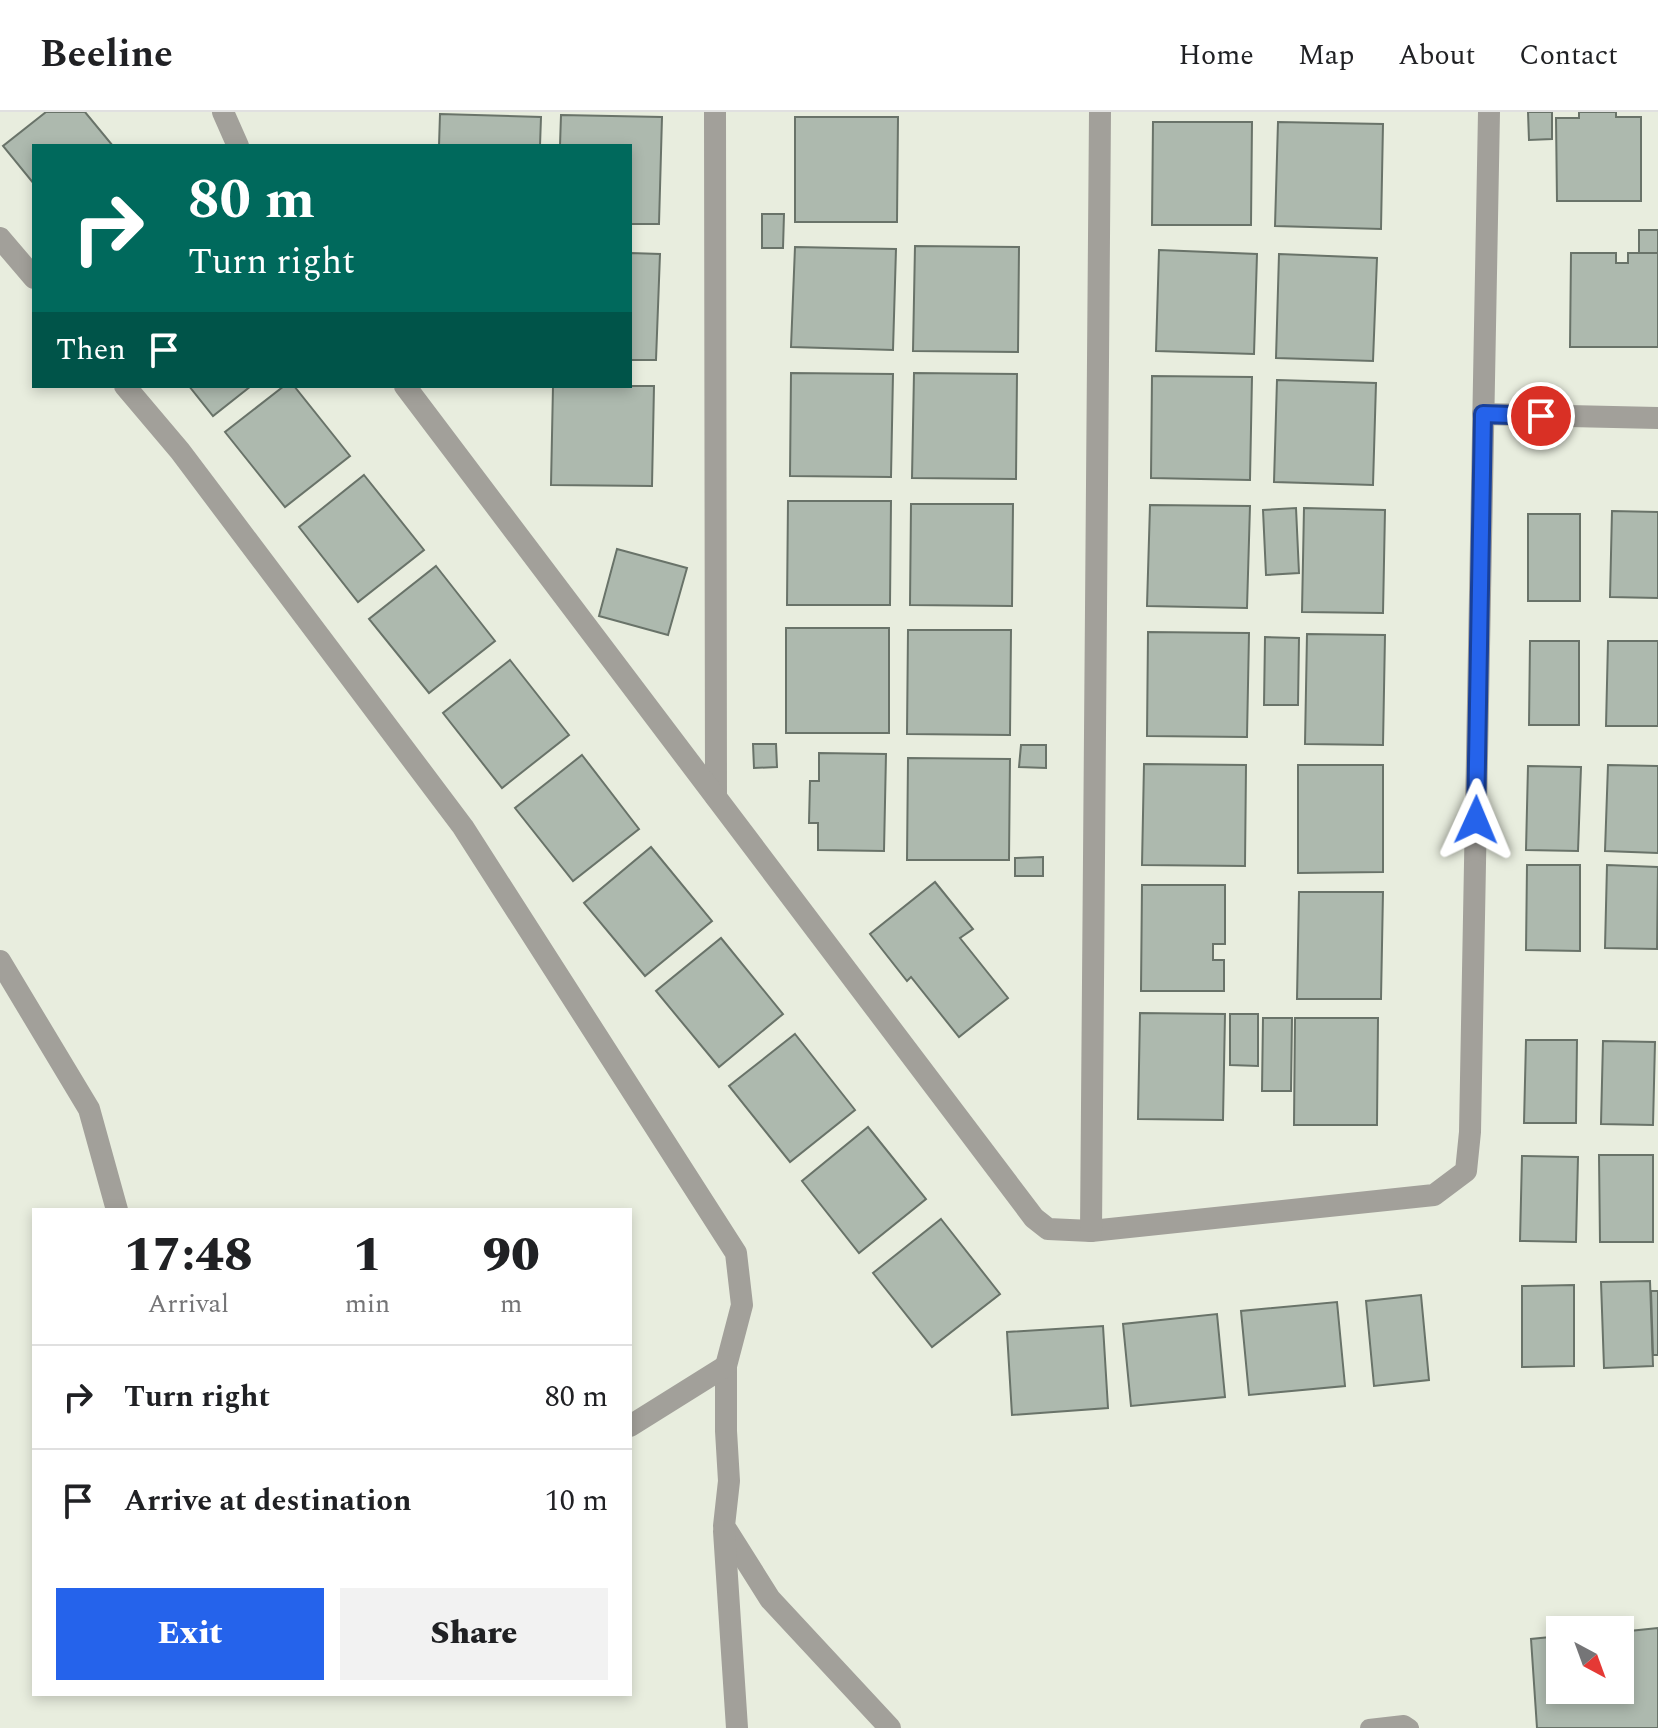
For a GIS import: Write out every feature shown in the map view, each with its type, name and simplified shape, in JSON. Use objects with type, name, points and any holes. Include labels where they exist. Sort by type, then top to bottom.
[{"type":"street","points":[[223,112],[237,144]]},
{"type":"street","points":[[715,112],[716,797]]},
{"type":"street","points":[[1091,1231],[1100,112]]},
{"type":"street","points":[[407,388],[1023,1206],[1048,1229],[1091,1231],[1434,1195],[1466,1171],[1470,1132],[1489,112]]},
{"type":"street","points":[[0,238],[32,276]]},
{"type":"street","points":[[127,388],[180,451],[463,827],[736,1253],[742,1305],[726,1366],[729,1481],[724,1526],[737,1728]]},
{"type":"street","points":[[1483,414],[1658,418]]},
{"type":"street","points":[[0,961],[89,1109],[116,1208]]},
{"type":"street","points":[[632,1425],[726,1366]]},
{"type":"street","points":[[724,1526],[770,1599],[890,1728]]},
{"type":"lane","points":[[1369,1728],[1404,1724],[1410,1728]]},
{"type":"building","points":[[46,112],[85,112],[111,144],[32,144],[32,182],[3,146]]},
{"type":"building","points":[[1528,112],[1552,112],[1552,139],[1529,140]]},
{"type":"building","points":[[1579,112],[1616,112],[1616,117],[1641,117],[1641,201],[1557,201],[1556,118],[1579,118]]},
{"type":"building","points":[[440,114],[541,117],[540,144],[439,144]]},
{"type":"building","points":[[561,115],[662,117],[659,224],[632,224],[632,144],[560,144]]},
{"type":"building","points":[[795,117],[898,117],[897,222],[795,222]]},
{"type":"building","points":[[1153,122],[1252,122],[1251,225],[1152,225]]},
{"type":"building","points":[[1278,122],[1383,124],[1381,229],[1275,226]]},
{"type":"building","points":[[762,214],[784,214],[783,248],[762,248]]},
{"type":"building","points":[[1639,230],[1658,230],[1658,253],[1639,253]]},
{"type":"building","points":[[915,246],[1019,247],[1018,352],[913,351]]},
{"type":"building","points":[[795,247],[896,249],[893,350],[791,347]]},
{"type":"building","points":[[1159,250],[1257,254],[1254,354],[1156,351]]},
{"type":"building","points":[[632,253],[660,254],[656,360],[632,360]]},
{"type":"building","points":[[1571,253],[1616,253],[1616,263],[1628,263],[1628,253],[1658,253],[1658,347],[1570,347]]},
{"type":"building","points":[[1279,254],[1377,258],[1373,361],[1276,358]]},
{"type":"building","points":[[791,373],[893,374],[891,477],[790,476]]},
{"type":"building","points":[[914,373],[1017,374],[1016,479],[912,478]]},
{"type":"building","points":[[1152,376],[1252,377],[1250,480],[1151,478]]},
{"type":"building","points":[[1277,380],[1376,383],[1373,485],[1274,482]]},
{"type":"building","points":[[654,386],[652,486],[551,485],[553,388]]},
{"type":"building","points":[[191,388],[248,388],[213,416]]},
{"type":"building","points":[[281,388],[296,388],[350,456],[285,507],[225,432]]},
{"type":"building","points":[[364,475],[424,550],[358,602],[299,527]]},
{"type":"building","points":[[788,501],[891,501],[890,605],[787,605]]},
{"type":"building","points":[[911,504],[1013,504],[1012,606],[910,605]]},
{"type":"building","points":[[1150,505],[1250,506],[1247,608],[1147,606]]},
{"type":"building","points":[[1296,508],[1299,573],[1266,575],[1263,510]]},
{"type":"building","points":[[1304,508],[1385,510],[1383,613],[1302,612]]},
{"type":"building","points":[[1612,511],[1658,512],[1658,598],[1610,597]]},
{"type":"building","points":[[1528,514],[1580,514],[1580,601],[1528,601]]},
{"type":"building","points":[[617,549],[687,568],[668,635],[599,616]]},
{"type":"building","points":[[436,566],[495,641],[429,693],[369,619]]},
{"type":"building","points":[[786,628],[889,628],[889,733],[786,733]]},
{"type":"building","points":[[908,630],[1011,630],[1010,735],[907,734]]},
{"type":"building","points":[[1148,632],[1249,633],[1247,737],[1147,736]]},
{"type":"building","points":[[1307,634],[1385,635],[1383,745],[1305,744]]},
{"type":"building","points":[[1265,637],[1299,638],[1298,705],[1264,705]]},
{"type":"building","points":[[1530,641],[1579,641],[1579,725],[1529,725]]},
{"type":"building","points":[[1608,641],[1658,641],[1658,726],[1606,726]]},
{"type":"building","points":[[510,660],[569,735],[502,788],[443,713]]},
{"type":"building","points":[[753,744],[776,744],[777,767],[754,768]]},
{"type":"building","points":[[1021,745],[1046,745],[1046,768],[1019,767]]},
{"type":"building","points":[[819,753],[886,754],[884,851],[818,850],[818,823],[809,823],[810,781],[819,781]]},
{"type":"building","points":[[582,755],[639,829],[573,881],[515,808]]},
{"type":"building","points":[[908,758],[1010,759],[1009,860],[907,860]]},
{"type":"building","points":[[1144,764],[1246,765],[1245,866],[1142,865]]},
{"type":"building","points":[[1298,765],[1383,765],[1383,872],[1298,873]]},
{"type":"building","points":[[1608,765],[1658,766],[1658,853],[1605,851]]},
{"type":"building","points":[[1528,766],[1581,767],[1578,851],[1526,850]]},
{"type":"building","points":[[651,847],[712,921],[645,976],[584,903]]},
{"type":"building","points":[[1043,857],[1043,876],[1015,876],[1015,858]]},
{"type":"building","points":[[1527,865],[1580,865],[1580,951],[1526,950]]},
{"type":"building","points":[[1607,865],[1658,867],[1657,949],[1605,948]]},
{"type":"building","points":[[935,882],[973,929],[960,938],[1008,998],[959,1037],[911,977],[907,981],[870,934]]},
{"type":"building","points":[[1142,885],[1225,885],[1225,944],[1213,944],[1213,960],[1224,960],[1224,991],[1141,991]]},
{"type":"building","points":[[1299,892],[1383,892],[1381,999],[1297,999]]},
{"type":"building","points":[[721,938],[783,1014],[719,1067],[656,991]]},
{"type":"building","points":[[1140,1013],[1225,1014],[1223,1120],[1138,1119]]},
{"type":"building","points":[[1230,1014],[1258,1014],[1258,1066],[1230,1065]]},
{"type":"building","points":[[1263,1018],[1292,1018],[1291,1091],[1262,1091]]},
{"type":"building","points":[[1295,1018],[1378,1018],[1377,1125],[1294,1125]]},
{"type":"building","points":[[795,1034],[855,1110],[790,1162],[729,1086]]},
{"type":"building","points":[[1526,1040],[1577,1040],[1576,1123],[1524,1123]]},
{"type":"building","points":[[1603,1041],[1655,1042],[1653,1125],[1601,1124]]},
{"type":"building","points":[[868,1127],[926,1199],[859,1253],[802,1181]]},
{"type":"building","points":[[1599,1155],[1653,1155],[1653,1242],[1600,1242]]},
{"type":"building","points":[[1522,1156],[1578,1157],[1576,1242],[1520,1241]]},
{"type":"building","points":[[941,1219],[1000,1294],[932,1347],[873,1273]]},
{"type":"building","points":[[1650,1281],[1653,1366],[1604,1368],[1601,1282]]},
{"type":"building","points":[[1574,1285],[1574,1366],[1522,1367],[1522,1286]]},
{"type":"building","points":[[1651,1291],[1658,1291],[1658,1355],[1653,1355]]},
{"type":"building","points":[[1421,1295],[1429,1380],[1374,1386],[1366,1301]]},
{"type":"building","points":[[1337,1302],[1345,1386],[1249,1395],[1241,1311]]},
{"type":"building","points":[[1217,1314],[1225,1397],[1131,1406],[1123,1324]]},
{"type":"building","points":[[1103,1326],[1108,1408],[1012,1415],[1007,1332]]},
{"type":"building","points":[[1658,1628],[1658,1728],[1537,1728],[1531,1639],[1546,1637],[1546,1704],[1634,1704],[1634,1631]]},
{"type":"route","points":[[1476,820],[1483,414],[1541,416]]}]
